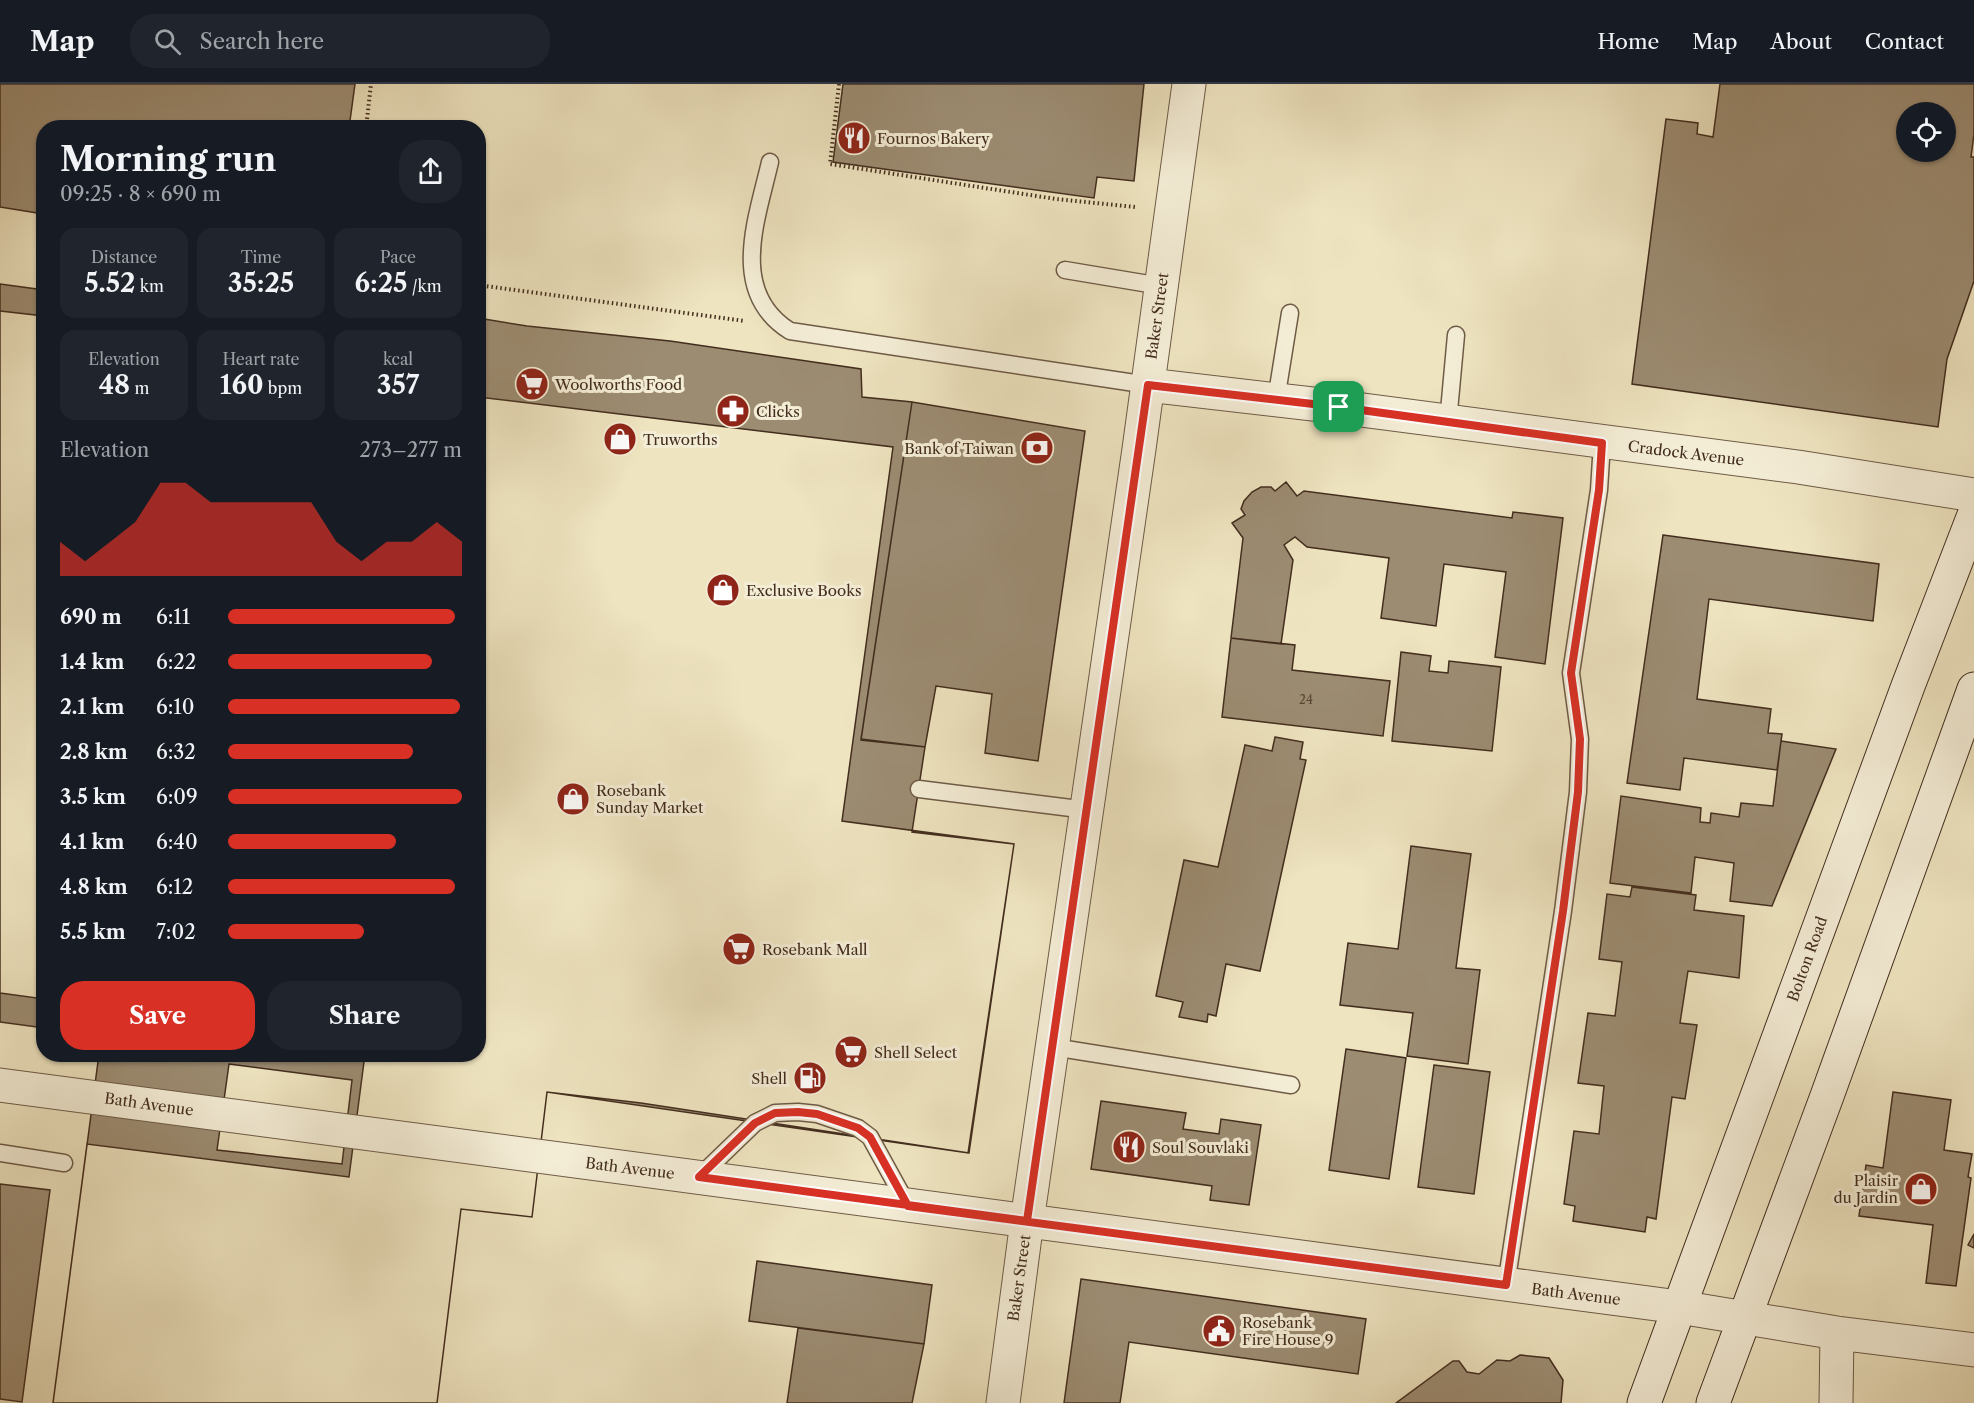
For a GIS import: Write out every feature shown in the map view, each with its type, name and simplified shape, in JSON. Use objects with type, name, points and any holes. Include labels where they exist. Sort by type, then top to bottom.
[{"type":"street","name":"Baker Street","points":[[1003,1403],[1189,84]]},
{"type":"street","name":"Cradock Avenue","points":[[1148,385],[1798,467],[1974,495]]},
{"type":"street","name":"Bolton Road","points":[[1644,1403],[1908,686],[1974,515]]},
{"type":"street","points":[[1713,1403],[1743,1317],[1827,1096],[1974,688]]},
{"type":"street","name":"Bath Avenue","points":[[0,1085],[1679,1307],[1837,1333],[1974,1350]]},
{"type":"street","points":[[1836,1403],[1837,1333]]},
{"type":"lane","points":[[770,162],[751,252],[753,278],[762,305],[774,321],[790,331],[1148,385]]},
{"type":"lane","points":[[1065,270],[1161,286]]},
{"type":"lane","points":[[1276,400],[1290,313]]},
{"type":"lane","points":[[1448,422],[1456,335]]},
{"type":"lane","points":[[1506,1285],[1561,922],[1578,792],[1580,739],[1571,673],[1599,490],[1602,443]]},
{"type":"lane","points":[[919,789],[1087,810]]},
{"type":"lane","points":[[1053,1047],[1291,1084]]},
{"type":"lane","points":[[699,1177],[755,1123],[775,1113],[817,1114],[858,1128],[870,1137],[908,1206]]},
{"type":"lane","points":[[0,1153],[64,1163]]},
{"type":"path","points":[[367,120],[371,84]]},
{"type":"path","points":[[839,84],[830,164],[1056,199],[1135,207]]},
{"type":"path","points":[[486,286],[741,321],[780,324]]},
{"type":"building","points":[[0,84],[355,84],[350,120],[36,120],[36,213],[0,207]]},
{"type":"building","points":[[843,84],[1144,84],[1134,181],[1097,177],[1094,198],[833,162]]},
{"type":"building","points":[[1720,84],[1974,84],[1974,134],[1971,157],[1974,157],[1974,281],[1947,359],[1938,427],[1632,384],[1666,119],[1698,123],[1697,134],[1713,137]]},
{"type":"building","points":[[0,284],[36,289],[36,1027],[0,1022]]},
{"type":"building","points":[[0,311],[36,315],[36,998],[0,993]]},
{"type":"building","name":"Rosebank Mall","points":[[486,319],[527,326],[670,341],[861,369],[862,397],[912,402],[861,739],[925,747],[912,832],[1014,844],[969,1153],[641,1103],[547,1092],[532,1217],[461,1209],[437,1403],[53,1403],[98,1062],[486,1062]]},
{"type":"building","name":"Rosebank Mall","points":[[486,398],[893,447],[842,821],[1014,844],[968,1153],[547,1092],[532,1217],[461,1209],[437,1403],[53,1403],[87,1144],[349,1177],[364,1062],[486,1062]]},
{"type":"building","points":[[912,402],[1085,431],[1038,761],[985,753],[992,694],[936,686],[925,747],[861,740]]},
{"type":"building","points":[[1286,482],[1297,496],[1304,491],[1512,518],[1513,512],[1563,518],[1545,664],[1495,657],[1506,572],[1444,564],[1436,626],[1381,618],[1389,558],[1307,547],[1295,537],[1284,545],[1293,560],[1281,644],[1231,638],[1243,538],[1232,523],[1245,515],[1241,509],[1244,501],[1252,492],[1261,487],[1271,487],[1275,491]]},
{"type":"building","points":[[1663,535],[1879,564],[1873,621],[1709,599],[1697,699],[1771,709],[1768,733],[1782,734],[1777,770],[1684,758],[1680,790],[1627,783]]},
{"type":"building","points":[[1231,638],[1295,645],[1292,670],[1390,681],[1383,736],[1222,717]]},
{"type":"building","points":[[1401,652],[1431,656],[1429,671],[1448,673],[1449,661],[1501,667],[1492,751],[1392,741]]},
{"type":"building","points":[[1275,737],[1303,742],[1300,759],[1306,760],[1260,971],[1226,964],[1216,1016],[1208,1014],[1207,1022],[1179,1017],[1183,1002],[1156,996],[1184,860],[1218,867],[1245,745],[1272,751]]},
{"type":"building","points":[[1781,741],[1836,749],[1772,906],[1730,901],[1734,863],[1695,857],[1691,893],[1610,883],[1621,796],[1701,808],[1700,822],[1710,823],[1711,813],[1739,817],[1741,803],[1773,806]]},
{"type":"building","points":[[1411,846],[1471,854],[1456,968],[1480,970],[1468,1064],[1407,1056],[1413,1013],[1340,1005],[1348,943],[1398,949]]},
{"type":"building","points":[[1632,887],[1696,895],[1694,910],[1744,916],[1739,978],[1688,971],[1680,1023],[1697,1025],[1685,1099],[1672,1097],[1656,1219],[1647,1217],[1645,1232],[1573,1221],[1575,1206],[1564,1204],[1574,1131],[1599,1134],[1604,1086],[1578,1083],[1588,1013],[1615,1016],[1622,962],[1599,959],[1607,894],[1630,897]]},
{"type":"building","points":[[1346,1049],[1406,1058],[1389,1179],[1329,1170]]},
{"type":"building","points":[[229,1064],[352,1080],[342,1164],[217,1150]]},
{"type":"building","points":[[1434,1065],[1490,1072],[1474,1194],[1418,1187]]},
{"type":"building","points":[[1893,1092],[1951,1100],[1944,1150],[1972,1154],[1968,1177],[1971,1178],[1956,1286],[1926,1283],[1933,1225],[1859,1216],[1866,1165],[1883,1168]]},
{"type":"building","points":[[1101,1101],[1186,1113],[1183,1129],[1219,1134],[1221,1119],[1261,1125],[1249,1205],[1210,1200],[1212,1186],[1091,1169]]},
{"type":"building","points":[[0,1184],[50,1190],[22,1402],[0,1399]]},
{"type":"building","points":[[1974,1234],[1974,1248],[1968,1245]]},
{"type":"building","points":[[757,1261],[932,1285],[924,1344],[749,1321]]},
{"type":"building","name":"Rosebank Fire House 9","points":[[1081,1279],[1366,1319],[1358,1374],[1129,1342],[1120,1403],[1064,1403]]},
{"type":"building","points":[[798,1328],[924,1344],[912,1403],[787,1403]]},
{"type":"building","points":[[1520,1355],[1549,1358],[1563,1380],[1561,1403],[1396,1403],[1453,1361],[1459,1361],[1467,1372],[1479,1374],[1497,1360],[1510,1361]]},
{"type":"place","name":"Fournos Bakery","points":[[854,138]]},
{"type":"place","name":"Woolworths Food","points":[[532,384]]},
{"type":"place","name":"Clicks","points":[[733,411]]},
{"type":"place","name":"Truworths","points":[[620,439]]},
{"type":"place","name":"Bank of Taiwan","points":[[1037,448]]},
{"type":"place","name":"Exclusive Books","points":[[723,590]]},
{"type":"place","name":"Rosebank Sunday Market","points":[[573,799]]},
{"type":"place","name":"Rosebank Mall","points":[[739,949]]},
{"type":"place","name":"Shell Select","points":[[851,1052]]},
{"type":"place","name":"Shell","points":[[810,1078]]},
{"type":"place","name":"Soul Souvlaki","points":[[1129,1147]]},
{"type":"place","name":"Plaisir du Jardin","points":[[1921,1189]]},
{"type":"place","name":"Rosebank Fire House 9","points":[[1219,1331]]},
{"type":"route","points":[[1339,407],[1148,385],[1027,1221],[908,1206],[699,1177],[755,1123],[775,1113],[817,1114],[858,1128],[870,1137],[908,1206],[1506,1285],[1563,911],[1578,792],[1580,739],[1571,673],[1599,490],[1602,443],[1339,407]]}]
